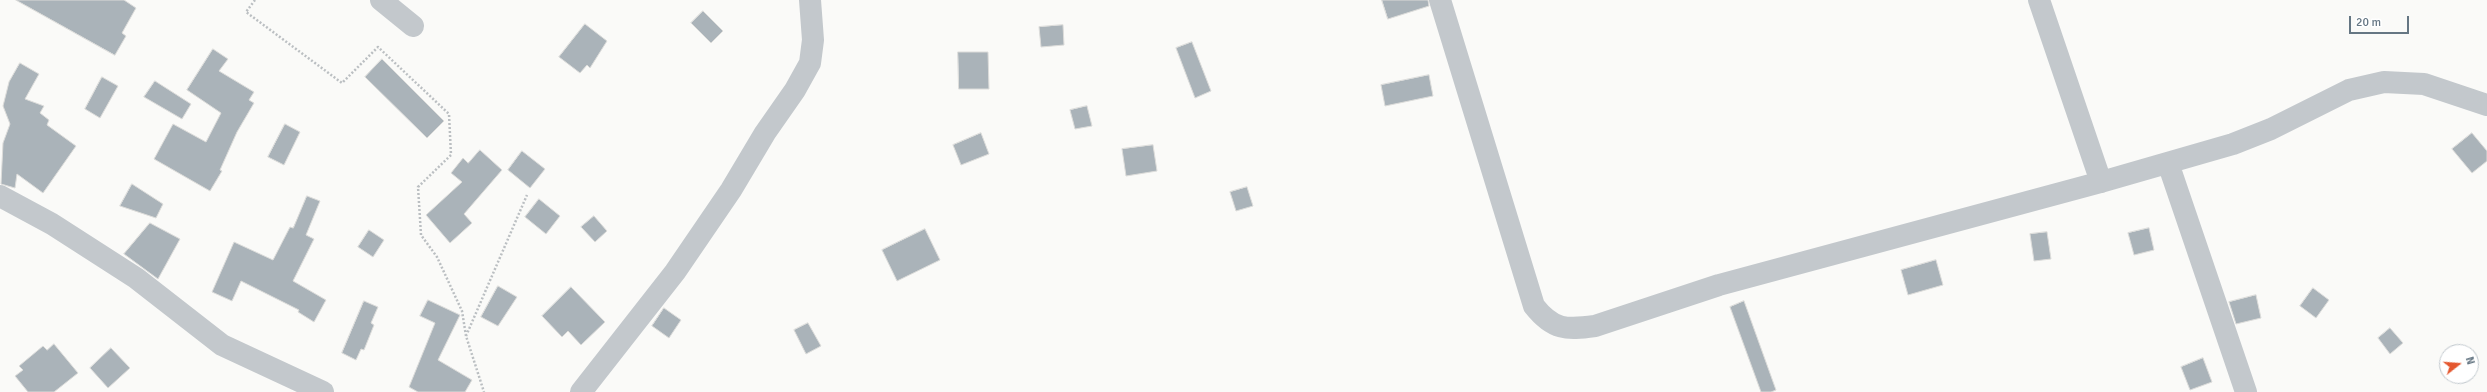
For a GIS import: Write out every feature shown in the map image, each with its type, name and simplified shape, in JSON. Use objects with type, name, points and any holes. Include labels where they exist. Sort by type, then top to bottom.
[{"type":"street","points":[[381,0],[413,26]]},
{"type":"street","points":[[581,392],[676,272],[731,190],[765,133],[795,90],[810,63],[813,40],[810,0]]},
{"type":"street","points":[[1440,0],[1534,306],[1545,320],[1559,327],[1574,329],[1595,326],[1719,285],[2168,163],[2271,129],[2350,90],[2384,82],[2424,84],[2487,105]]},
{"type":"street","points":[[2039,0],[2101,182]]},
{"type":"street","points":[[2168,163],[2246,392]]},
{"type":"street","points":[[0,196],[52,224],[136,278],[222,345],[323,392]]},
{"type":"path","points":[[255,0],[246,12],[342,83],[378,47],[449,114],[451,155],[418,187],[421,235],[437,257],[462,311],[466,336],[484,392]]},
{"type":"path","points":[[466,336],[527,195]]},
{"type":"building","points":[[16,0],[124,0],[136,8],[122,33],[126,36],[115,55]]},
{"type":"building","points":[[1382,0],[1428,0],[1429,6],[1388,19]]},
{"type":"building","points":[[703,11],[723,31],[711,43],[691,23]]},
{"type":"building","points":[[585,24],[607,41],[590,68],[587,65],[580,73],[559,57]]},
{"type":"building","points":[[1063,25],[1064,45],[1041,47],[1039,27]]},
{"type":"building","points":[[1192,42],[1211,91],[1195,98],[1176,48]]},
{"type":"building","points":[[213,49],[228,59],[219,71],[254,92],[249,100],[254,103],[237,132],[220,170],[222,171],[210,191],[154,159],[173,124],[206,142],[221,113],[187,90]]},
{"type":"building","points":[[958,52],[988,52],[989,89],[959,89]]},
{"type":"building","points":[[382,59],[444,121],[427,138],[365,77]]},
{"type":"building","points":[[20,63],[39,74],[25,99],[44,106],[40,113],[49,120],[47,125],[76,146],[43,193],[17,174],[15,188],[1,184],[3,143],[10,124],[3,106],[9,82]]},
{"type":"building","points":[[1429,75],[1433,96],[1385,106],[1381,85]]},
{"type":"building","points":[[102,77],[118,86],[100,118],[85,109]]},
{"type":"building","points":[[155,81],[191,104],[182,119],[144,97]]},
{"type":"building","points":[[1087,106],[1092,126],[1075,129],[1070,110]]},
{"type":"building","points":[[285,124],[300,132],[284,165],[268,157]]},
{"type":"building","points":[[981,133],[989,154],[961,165],[953,145]]},
{"type":"building","points":[[2472,133],[2487,151],[2487,161],[2472,173],[2452,149]]},
{"type":"building","points":[[1153,145],[1157,171],[1126,176],[1122,149]]},
{"type":"building","points":[[480,150],[502,170],[464,214],[472,223],[450,243],[426,215],[462,182],[451,173],[463,158],[468,163]]},
{"type":"building","points":[[522,151],[545,169],[530,188],[508,170]]},
{"type":"building","points":[[132,184],[163,204],[156,218],[120,206]]},
{"type":"building","points":[[1247,187],[1253,206],[1236,211],[1230,192]]},
{"type":"building","points":[[307,196],[320,201],[306,235],[314,239],[293,281],[326,300],[314,322],[298,312],[299,310],[241,281],[232,301],[212,292],[234,242],[273,260],[290,227],[293,228]]},
{"type":"building","points":[[539,199],[560,216],[546,234],[525,217]]},
{"type":"building","points":[[594,216],[607,231],[595,242],[581,227]]},
{"type":"building","points":[[150,223],[180,239],[158,279],[124,254]]},
{"type":"building","points":[[2149,228],[2154,250],[2134,255],[2128,233]]},
{"type":"building","points":[[925,229],[940,260],[897,281],[882,250]]},
{"type":"building","points":[[369,230],[384,240],[373,257],[358,247]]},
{"type":"building","points":[[2047,232],[2051,259],[2034,261],[2030,234]]},
{"type":"building","points":[[1936,260],[1943,285],[1908,295],[1901,270]]},
{"type":"building","points":[[498,286],[517,297],[498,326],[481,317]]},
{"type":"building","points":[[571,287],[605,322],[581,345],[568,331],[562,337],[542,316]]},
{"type":"building","points":[[2313,288],[2329,300],[2316,318],[2300,306]]},
{"type":"building","points":[[2256,295],[2261,318],[2236,324],[2229,302]]},
{"type":"building","points":[[428,300],[460,315],[438,360],[472,380],[465,392],[418,392],[409,387],[435,323],[420,316]]},
{"type":"building","points":[[364,301],[378,307],[371,323],[374,325],[364,350],[361,349],[356,360],[342,353]]},
{"type":"building","points":[[1744,301],[1776,390],[1771,392],[1761,392],[1730,307]]},
{"type":"building","points":[[664,308],[681,320],[669,338],[652,326]]},
{"type":"building","points":[[808,323],[821,346],[806,354],[794,330]]},
{"type":"building","points":[[2390,328],[2403,343],[2390,354],[2378,338]]},
{"type":"building","points":[[54,344],[78,373],[54,392],[28,392],[15,376],[23,370],[19,366],[43,346],[47,350]]},
{"type":"building","points":[[111,348],[130,368],[108,388],[90,368]]},
{"type":"building","points":[[2203,358],[2212,382],[2190,390],[2181,367]]}]
